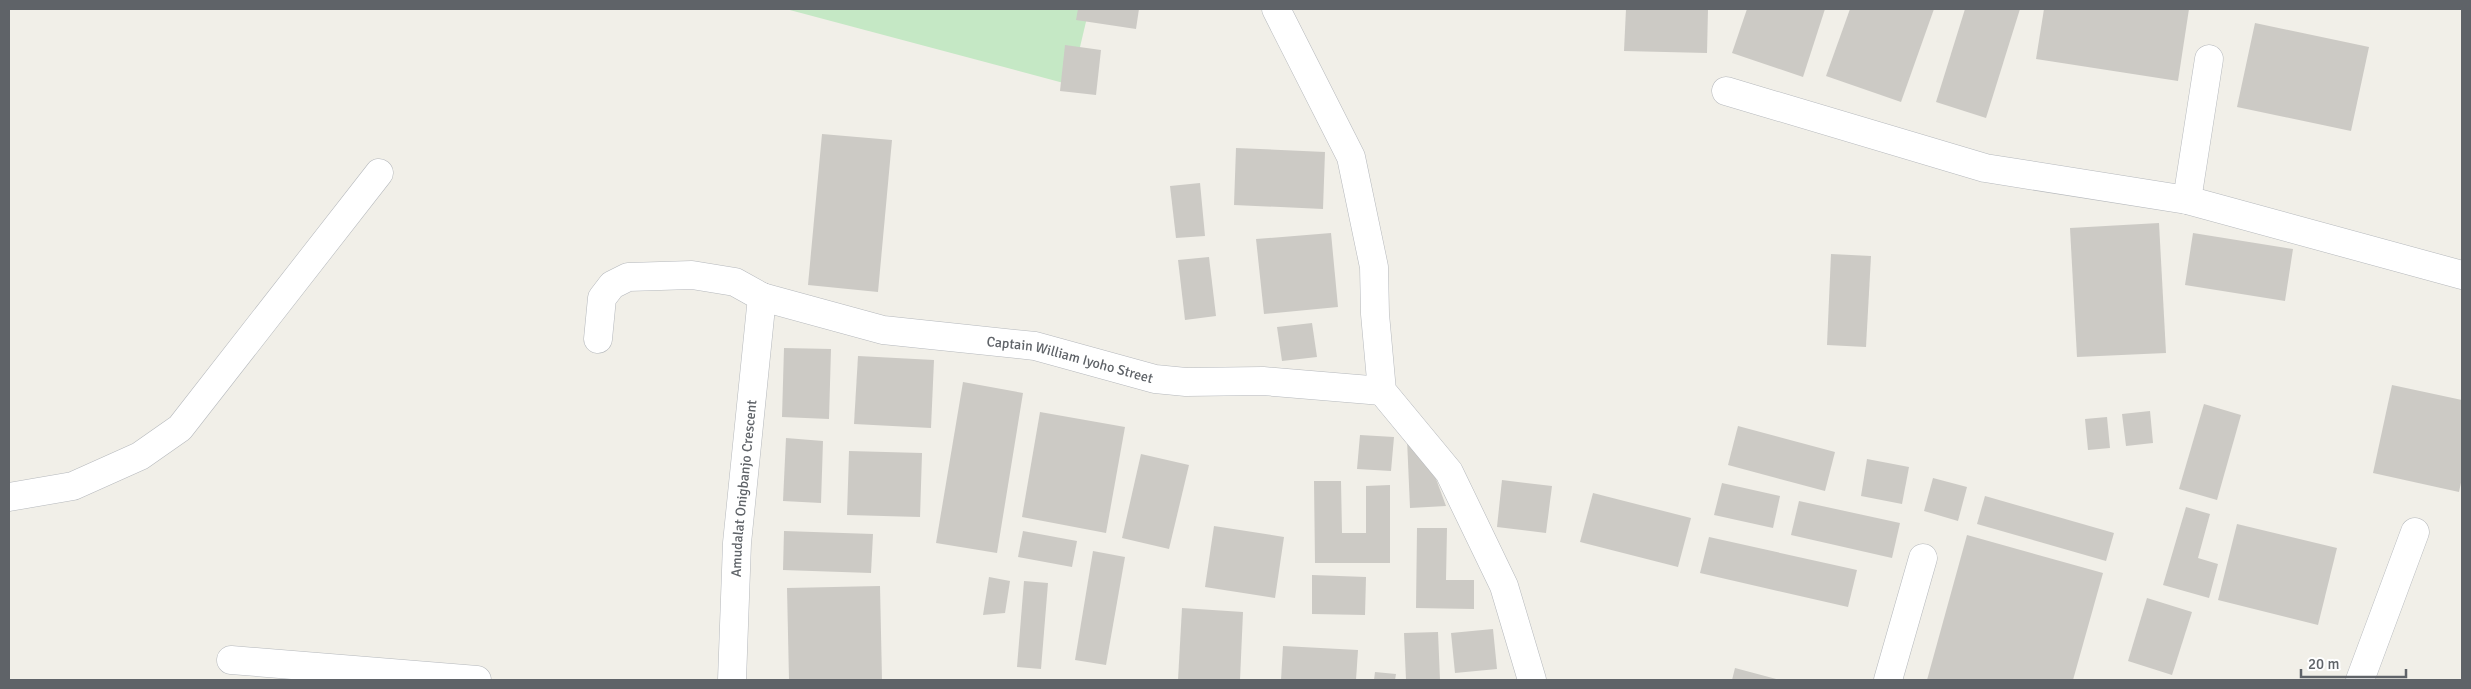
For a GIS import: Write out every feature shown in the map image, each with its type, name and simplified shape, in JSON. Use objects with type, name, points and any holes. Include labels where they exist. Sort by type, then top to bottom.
[{"type":"street","points":[[1276,9],[1351,157],[1374,266],[1375,314],[1382,391],[1449,472],[1504,586],[1532,680]]},
{"type":"street","points":[[2187,200],[2210,60]]},
{"type":"street","points":[[1726,91],[1985,168],[2187,200],[2462,275]]},
{"type":"street","points":[[9,497],[73,486],[140,456],[180,428],[379,173]]},
{"type":"street","name":"Captain William Iyoho Street","points":[[598,339],[602,298],[612,285],[628,277],[692,275],[735,282],[762,297],[883,330],[1035,346],[1155,379],[1186,382],[1263,381],[1382,391]]},
{"type":"street","name":"Amudalat Onigbanjo Crescent","points":[[732,680],[737,543],[762,297]]},
{"type":"street","points":[[2360,680],[2415,532]]},
{"type":"street","points":[[1888,680],[1923,558]]},
{"type":"street","points":[[231,660],[477,680]]},
{"type":"green space","points":[[786,9],[1089,9],[1071,85]]},
{"type":"building","points":[[1078,9],[1139,9],[1136,29],[1076,20]]},
{"type":"building","points":[[1626,9],[1708,9],[1707,53],[1624,51]]},
{"type":"building","points":[[1747,9],[1825,9],[1803,77],[1732,53]]},
{"type":"building","points":[[1850,9],[1934,9],[1901,102],[1826,76]]},
{"type":"building","points":[[1965,9],[2020,9],[1986,118],[1936,102]]},
{"type":"building","points":[[2044,9],[2189,9],[2178,81],[2036,59]]},
{"type":"building","points":[[2255,23],[2369,47],[2351,131],[2237,107]]},
{"type":"building","points":[[1065,45],[1101,50],[1096,95],[1060,91]]},
{"type":"building","points":[[822,134],[892,140],[878,292],[808,285]]},
{"type":"building","points":[[1236,148],[1325,152],[1323,209],[1234,205]]},
{"type":"building","points":[[1200,183],[1205,236],[1176,238],[1170,186]]},
{"type":"building","points":[[2159,223],[2166,353],[2077,357],[2070,228]]},
{"type":"building","points":[[1331,233],[1338,307],[1264,314],[1256,239]]},
{"type":"building","points":[[2193,233],[2293,249],[2285,301],[2185,285]]},
{"type":"building","points":[[1831,254],[1871,256],[1866,347],[1827,345]]},
{"type":"building","points":[[1209,257],[1216,316],[1185,320],[1178,260]]},
{"type":"building","points":[[1312,323],[1317,357],[1282,361],[1277,327]]},
{"type":"building","points":[[784,348],[831,349],[829,419],[782,417]]},
{"type":"building","points":[[858,356],[934,360],[931,428],[854,424]]},
{"type":"building","points":[[963,382],[1023,393],[997,553],[936,543]]},
{"type":"building","points":[[2392,385],[2462,400],[2462,478],[2459,492],[2373,473]]},
{"type":"building","points":[[2204,404],[2241,415],[2217,500],[2179,489]]},
{"type":"building","points":[[2150,411],[2153,443],[2126,446],[2122,414]]},
{"type":"building","points":[[1040,412],[1125,427],[1106,533],[1022,517]]},
{"type":"building","points":[[2107,417],[2110,448],[2088,450],[2085,419]]},
{"type":"building","points":[[1738,426],[1835,452],[1825,491],[1728,465]]},
{"type":"building","points":[[1360,435],[1394,437],[1391,471],[1357,469]]},
{"type":"building","points":[[786,438],[823,441],[821,503],[783,501]]},
{"type":"building","points":[[1421,438],[1446,506],[1410,508],[1407,439]]},
{"type":"building","points":[[849,451],[922,453],[920,517],[847,515]]},
{"type":"building","points":[[1141,454],[1189,465],[1169,549],[1122,538]]},
{"type":"building","points":[[1867,459],[1909,467],[1902,504],[1861,496]]},
{"type":"building","points":[[1933,478],[1967,487],[1958,521],[1924,511]]},
{"type":"building","points":[[1502,480],[1552,486],[1546,533],[1497,527]]},
{"type":"building","points":[[1314,481],[1341,481],[1342,533],[1366,533],[1366,486],[1390,485],[1390,563],[1315,563]]},
{"type":"building","points":[[1722,483],[1780,496],[1773,528],[1714,515]]},
{"type":"building","points":[[1593,493],[1691,518],[1678,567],[1580,542]]},
{"type":"building","points":[[1985,496],[2114,533],[2106,561],[1977,524]]},
{"type":"building","points":[[1799,501],[1900,523],[1892,558],[1791,535]]},
{"type":"building","points":[[2186,507],[2210,514],[2198,558],[2218,564],[2209,598],[2163,585]]},
{"type":"building","points":[[2237,524],[2337,548],[2318,625],[2218,600]]},
{"type":"building","points":[[1214,526],[1284,537],[1275,598],[1205,587]]},
{"type":"building","points":[[1417,528],[1447,528],[1446,580],[1474,580],[1474,609],[1416,608]]},
{"type":"building","points":[[784,531],[873,534],[871,573],[783,570]]},
{"type":"building","points":[[1023,531],[1077,541],[1072,567],[1018,557]]},
{"type":"building","points":[[1967,535],[2103,573],[2073,680],[1927,680]]},
{"type":"building","points":[[1709,537],[1857,570],[1848,607],[1700,573]]},
{"type":"building","points":[[1093,551],[1125,557],[1106,665],[1075,660]]},
{"type":"building","points":[[1312,575],[1366,577],[1365,615],[1312,614]]},
{"type":"building","points":[[989,577],[1010,581],[1005,613],[983,615]]},
{"type":"building","points":[[1024,581],[1048,583],[1041,669],[1017,667]]},
{"type":"building","points":[[880,586],[882,680],[789,680],[787,588]]},
{"type":"building","points":[[2147,598],[2192,612],[2172,675],[2128,661]]},
{"type":"building","points":[[1182,608],[1243,612],[1240,680],[1178,680]]},
{"type":"building","points":[[1493,629],[1497,669],[1455,673],[1451,633]]},
{"type":"building","points":[[1438,632],[1440,680],[1406,680],[1404,633]]},
{"type":"building","points":[[1283,646],[1358,650],[1356,680],[1281,680]]},
{"type":"building","points":[[1735,668],[1780,680],[1732,680]]},
{"type":"building","points":[[1375,672],[1396,674],[1395,680],[1374,680]]}]
